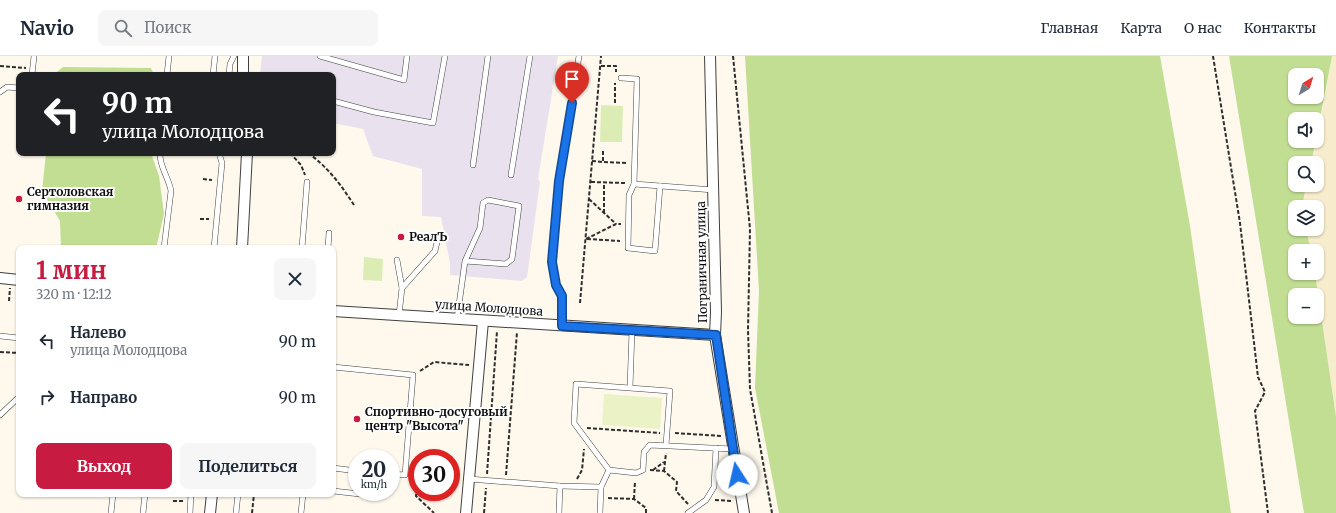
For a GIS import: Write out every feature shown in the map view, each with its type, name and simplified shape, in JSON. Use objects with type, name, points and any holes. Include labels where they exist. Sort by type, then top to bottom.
[{"type":"street","points":[[243,56],[243,72]]},
{"type":"street","name":"Пограничная улица","points":[[710,56],[716,335],[732,449],[744,513]]},
{"type":"street","points":[[242,245],[247,156]]},
{"type":"street","points":[[0,278],[15,282]]},
{"type":"street","name":"улица Молодцова","points":[[336,311],[632,331],[716,335]]},
{"type":"street","points":[[466,513],[483,321]]},
{"type":"street","points":[[210,513],[212,497]]},
{"type":"lane","points":[[32,72],[34,56]]},
{"type":"lane","points":[[167,72],[169,56]]},
{"type":"lane","points":[[213,72],[215,56]]},
{"type":"lane","points":[[229,72],[230,64],[234,56]]},
{"type":"lane","points":[[320,56],[404,80],[407,56]]},
{"type":"lane","points":[[336,102],[374,112],[433,123],[445,56]]},
{"type":"lane","points":[[473,165],[488,56]]},
{"type":"lane","points":[[511,176],[530,56]]},
{"type":"lane","points":[[562,326],[562,296],[556,285],[552,262],[559,181],[579,56]]},
{"type":"lane","points":[[621,78],[637,79],[634,184],[629,195],[628,248],[655,250],[660,186]]},
{"type":"lane","points":[[0,92],[7,87],[16,88]]},
{"type":"lane","points":[[160,156],[161,164],[170,183],[171,191],[164,245]]},
{"type":"lane","points":[[214,245],[222,163],[220,156]]},
{"type":"lane","points":[[302,245],[306,182]]},
{"type":"lane","points":[[634,184],[714,190]]},
{"type":"lane","points":[[457,319],[465,261],[480,228],[485,201],[519,206],[512,259],[510,262],[506,264],[465,261]]},
{"type":"lane","points":[[328,245],[329,233]]},
{"type":"lane","points":[[402,288],[435,251],[438,238]]},
{"type":"lane","points":[[397,260],[402,288],[399,315]]},
{"type":"lane","points":[[630,387],[632,331]]},
{"type":"lane","points":[[0,336],[16,338]]},
{"type":"lane","points":[[336,367],[414,374],[405,475],[400,475]]},
{"type":"lane","points":[[666,445],[670,391],[576,384],[574,423],[609,470],[636,473],[643,470],[644,452],[650,445],[732,449]]},
{"type":"lane","points":[[0,415],[16,400]]},
{"type":"lane","points":[[688,513],[706,500],[714,487],[716,448]]},
{"type":"lane","points":[[336,468],[348,470]]},
{"type":"lane","points":[[600,513],[601,487],[609,470]]},
{"type":"lane","points":[[469,479],[560,486],[601,487]]},
{"type":"lane","points":[[558,513],[560,486]]},
{"type":"lane","points":[[336,492],[348,493]]},
{"type":"lane","points":[[111,513],[113,497]]},
{"type":"lane","points":[[143,513],[145,497]]},
{"type":"lane","points":[[190,513],[191,497]]},
{"type":"lane","points":[[236,513],[238,497]]},
{"type":"lane","points":[[301,513],[303,497]]},
{"type":"path","points":[[580,303],[601,56]]},
{"type":"path","points":[[733,56],[750,229],[748,330],[750,389],[772,513]]},
{"type":"path","points":[[1213,56],[1240,223],[1258,377],[1265,392],[1255,411],[1268,513]]},
{"type":"path","points":[[0,66],[33,69]]},
{"type":"path","points":[[600,66],[616,66]]},
{"type":"path","points":[[603,151],[603,162]]},
{"type":"path","points":[[293,156],[301,164],[305,173],[306,182]]},
{"type":"path","points":[[312,156],[339,182],[354,205]]},
{"type":"path","points":[[592,161],[635,163]]},
{"type":"path","points":[[591,182],[634,184]]},
{"type":"path","points":[[604,182],[604,213]]},
{"type":"path","points":[[586,239],[616,224],[589,199]]},
{"type":"path","points":[[586,239],[628,242]]},
{"type":"path","points":[[9,301],[15,282]]},
{"type":"path","points":[[484,513],[498,322]]},
{"type":"path","points":[[505,482],[518,323]]},
{"type":"path","points":[[0,352],[16,353]]},
{"type":"path","points":[[414,374],[434,362],[479,366]]},
{"type":"path","points":[[578,428],[731,437]]},
{"type":"path","points":[[568,486],[576,480],[582,470],[585,438]]},
{"type":"path","points":[[664,471],[666,445]]},
{"type":"path","points":[[652,471],[665,462]]},
{"type":"path","points":[[643,470],[664,471],[677,482],[676,491],[693,509]]},
{"type":"path","points":[[634,499],[636,473]]},
{"type":"path","points":[[405,475],[417,485],[416,496],[434,513]]},
{"type":"path","points":[[252,513],[254,497]]},
{"type":"path","points":[[601,498],[634,499],[646,508],[646,513]]},
{"type":"path","points":[[173,500],[180,501]]},
{"type":"path","points":[[706,500],[742,501]]},
{"type":"shaded area","points":[[262,56],[558,56],[538,179],[540,182],[527,277],[522,281],[450,275],[450,263],[441,217],[422,216],[422,169],[373,156],[363,129],[336,124],[336,72],[260,72]]},
{"type":"shaded area","points":[[1332,56],[1336,56],[1336,417],[1322,324],[1324,324],[1324,288],[1317,288],[1316,280],[1324,280],[1324,244],[1309,244],[1308,236],[1324,236],[1324,200],[1302,200],[1304,192],[1324,192],[1324,156],[1313,156],[1315,148],[1324,148],[1324,112],[1322,112]]},
{"type":"green space","points":[[745,56],[1160,56],[1190,226],[1231,513],[779,513],[755,388],[759,291]]},
{"type":"green space","points":[[1229,56],[1332,56],[1324,98],[1324,68],[1288,68],[1288,104],[1323,104],[1321,112],[1288,112],[1288,148],[1314,148],[1313,156],[1288,156],[1288,192],[1305,192],[1303,200],[1288,200],[1288,236],[1308,236],[1309,244],[1288,244],[1288,280],[1316,280],[1317,288],[1288,288],[1288,324],[1322,324],[1336,417],[1336,513],[1304,513]]},
{"type":"green space","points":[[63,67],[151,68],[153,72],[57,72]]},
{"type":"green space","points":[[601,105],[623,106],[622,142],[600,142]]},
{"type":"green space","points":[[46,156],[152,156],[159,176],[164,214],[157,245],[61,245],[60,221],[42,191]]},
{"type":"green space","points":[[364,257],[383,259],[382,281],[363,280]]},
{"type":"green space","points":[[604,394],[662,398],[660,429],[602,425]]},
{"type":"place","name":"Сертоловская гимназия","points":[[19,199]]},
{"type":"place","name":"РеалЪ","points":[[401,237]]},
{"type":"place","name":"Спортивно-досуговый центр \"Высота\"","points":[[357,419]]},
{"type":"route","points":[[572,103],[559,181],[552,262],[556,285],[562,296],[562,326],[716,335],[737,475]]}]
